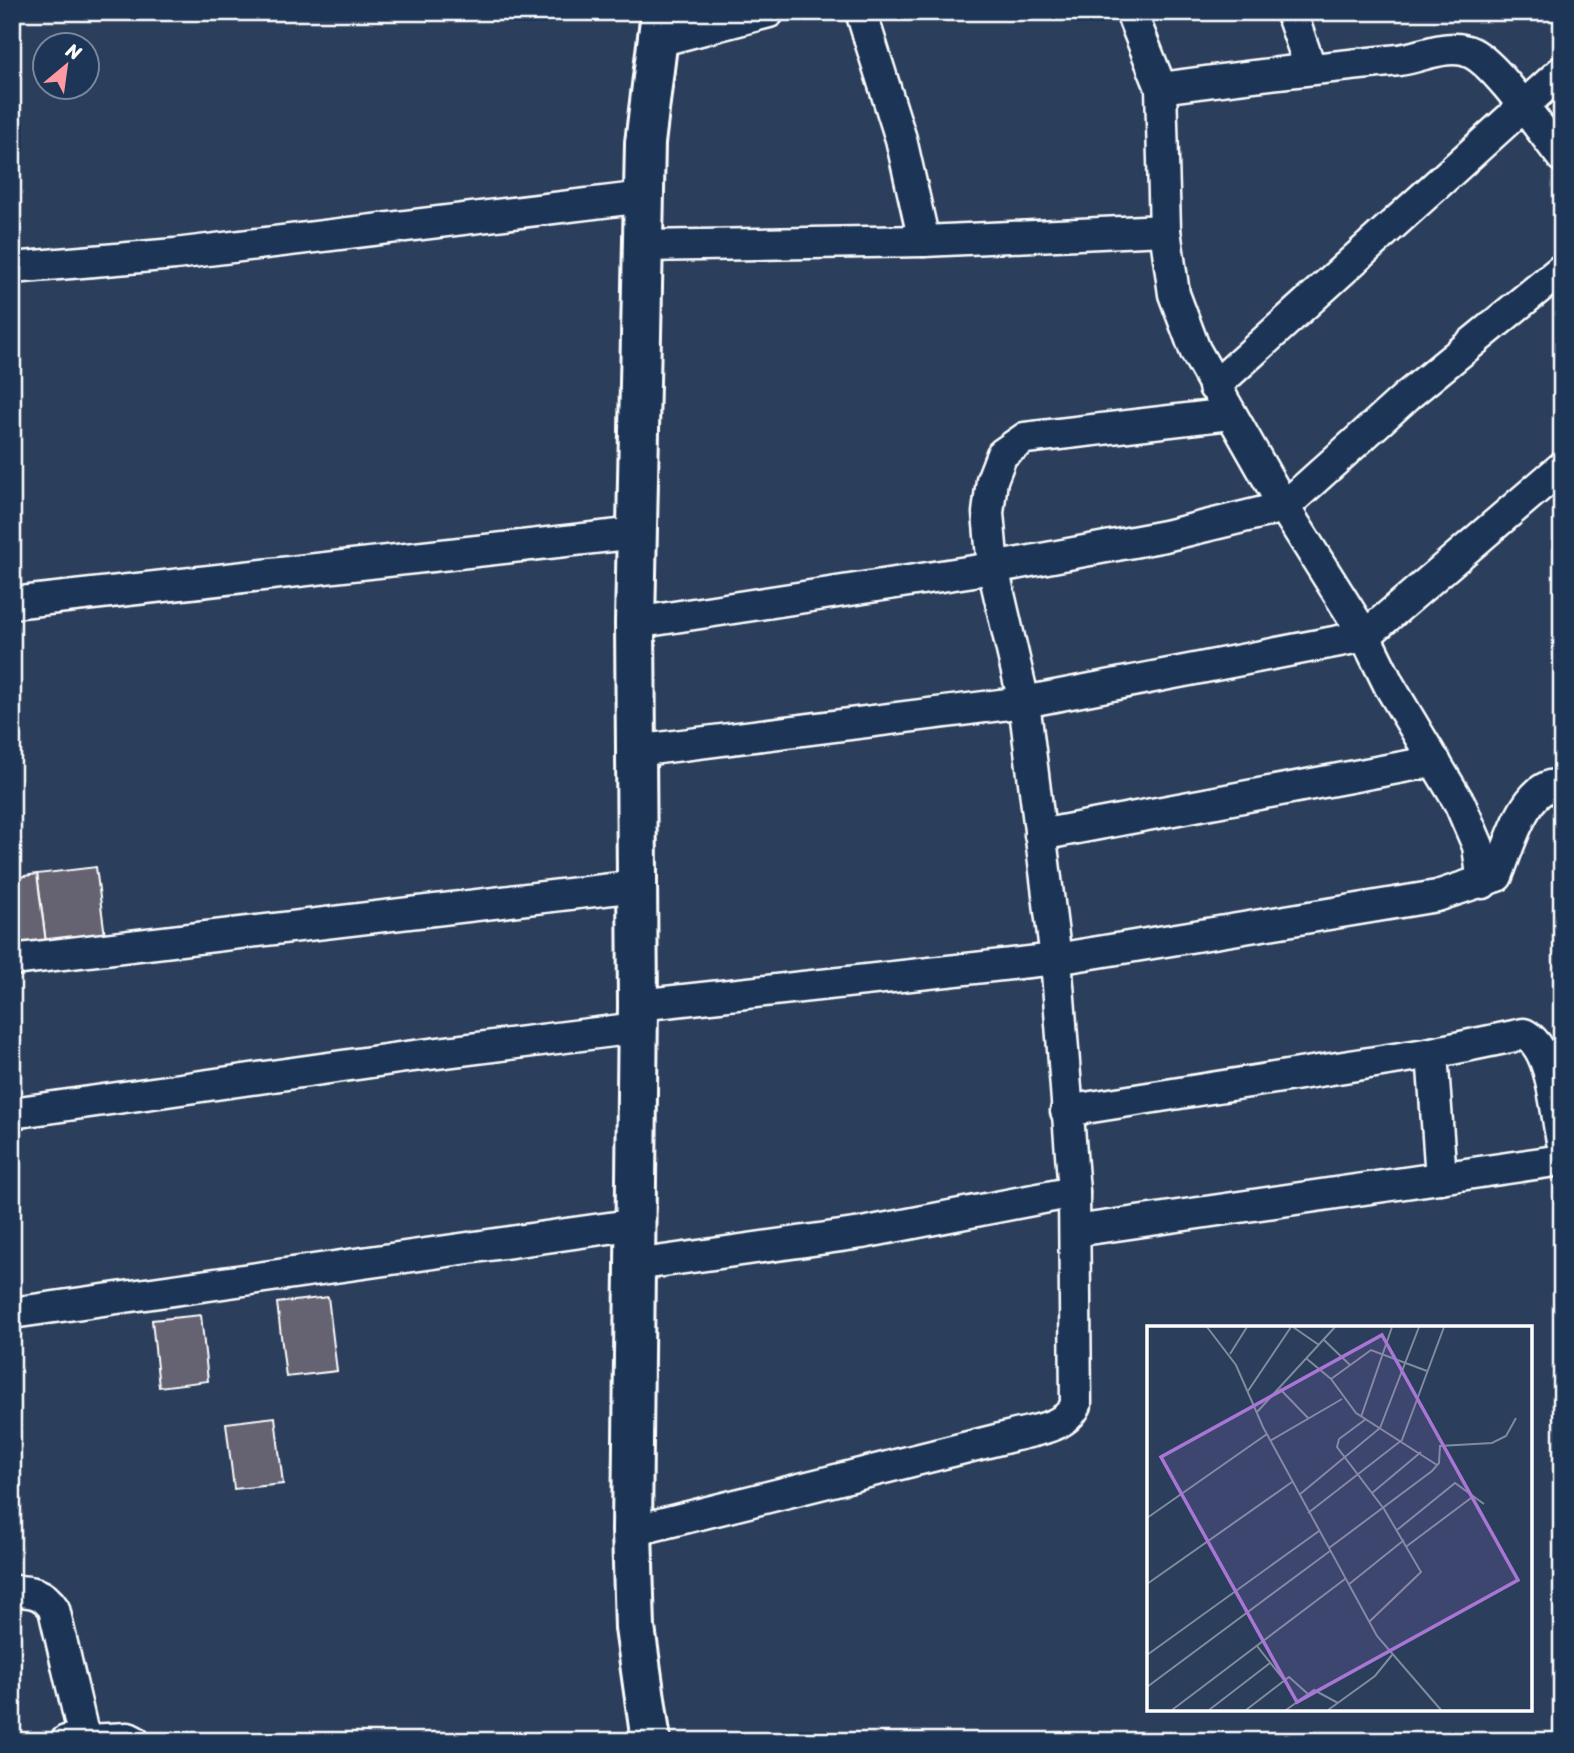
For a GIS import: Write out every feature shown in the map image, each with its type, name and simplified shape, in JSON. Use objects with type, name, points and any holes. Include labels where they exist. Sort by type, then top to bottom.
[{"type":"main road","points":[[652,1741],[635,1628],[632,1531],[638,1017],[635,623],[645,144],[659,27]]},
{"type":"street","points":[[659,27],[769,12]]},
{"type":"street","points":[[862,12],[901,139],[924,241]]},
{"type":"street","points":[[1131,12],[1161,88],[1165,230],[1174,294],[1195,350],[1284,507],[1365,636],[1389,685],[1460,803],[1478,846],[1482,883]]},
{"type":"street","points":[[1292,12],[1310,67]]},
{"type":"street","points":[[1161,88],[1310,67],[1402,60],[1447,50],[1469,52],[1487,63],[1562,157]]},
{"type":"street","points":[[1214,387],[1562,71]]},
{"type":"street","points":[[12,268],[175,254],[644,197]]},
{"type":"street","points":[[643,246],[924,241],[1165,230]]},
{"type":"street","points":[[635,623],[993,568],[1165,536],[1284,507],[1407,396],[1562,269]]},
{"type":"street","points":[[632,1531],[1064,1421],[1076,1405],[1074,1192],[1056,959],[1024,702],[993,568],[988,513],[992,480],[1002,454],[1025,438],[1230,414]]},
{"type":"street","points":[[635,751],[1024,702],[1365,636],[1562,467]]},
{"type":"street","points":[[12,603],[637,533]]},
{"type":"street","points":[[1040,835],[1435,761]]},
{"type":"street","points":[[12,1113],[406,1057],[638,1017],[1056,959],[1437,896],[1497,876],[1529,800],[1544,787],[1562,785]]},
{"type":"street","points":[[12,960],[637,886]]},
{"type":"street","points":[[1066,1111],[1432,1053],[1524,1034],[1536,1040],[1544,1053],[1562,1141]]},
{"type":"street","points":[[1432,1053],[1441,1178]]},
{"type":"street","points":[[1075,1231],[1562,1160]]},
{"type":"street","points":[[635,1265],[862,1233],[1074,1192]]},
{"type":"street","points":[[12,1314],[637,1224]]},
{"type":"street","points":[[12,1591],[32,1591],[49,1600],[54,1609],[75,1740],[128,1738],[134,1741]]},
{"type":"building","points":[[96,867],[105,936],[46,943],[37,874]]},
{"type":"building","points":[[37,874],[46,943],[12,947],[12,878]]},
{"type":"building","points":[[328,1297],[337,1371],[286,1377],[277,1303]]},
{"type":"building","points":[[201,1315],[208,1381],[159,1387],[152,1320]]},
{"type":"building","points":[[275,1417],[283,1484],[234,1489],[226,1423]]}]
